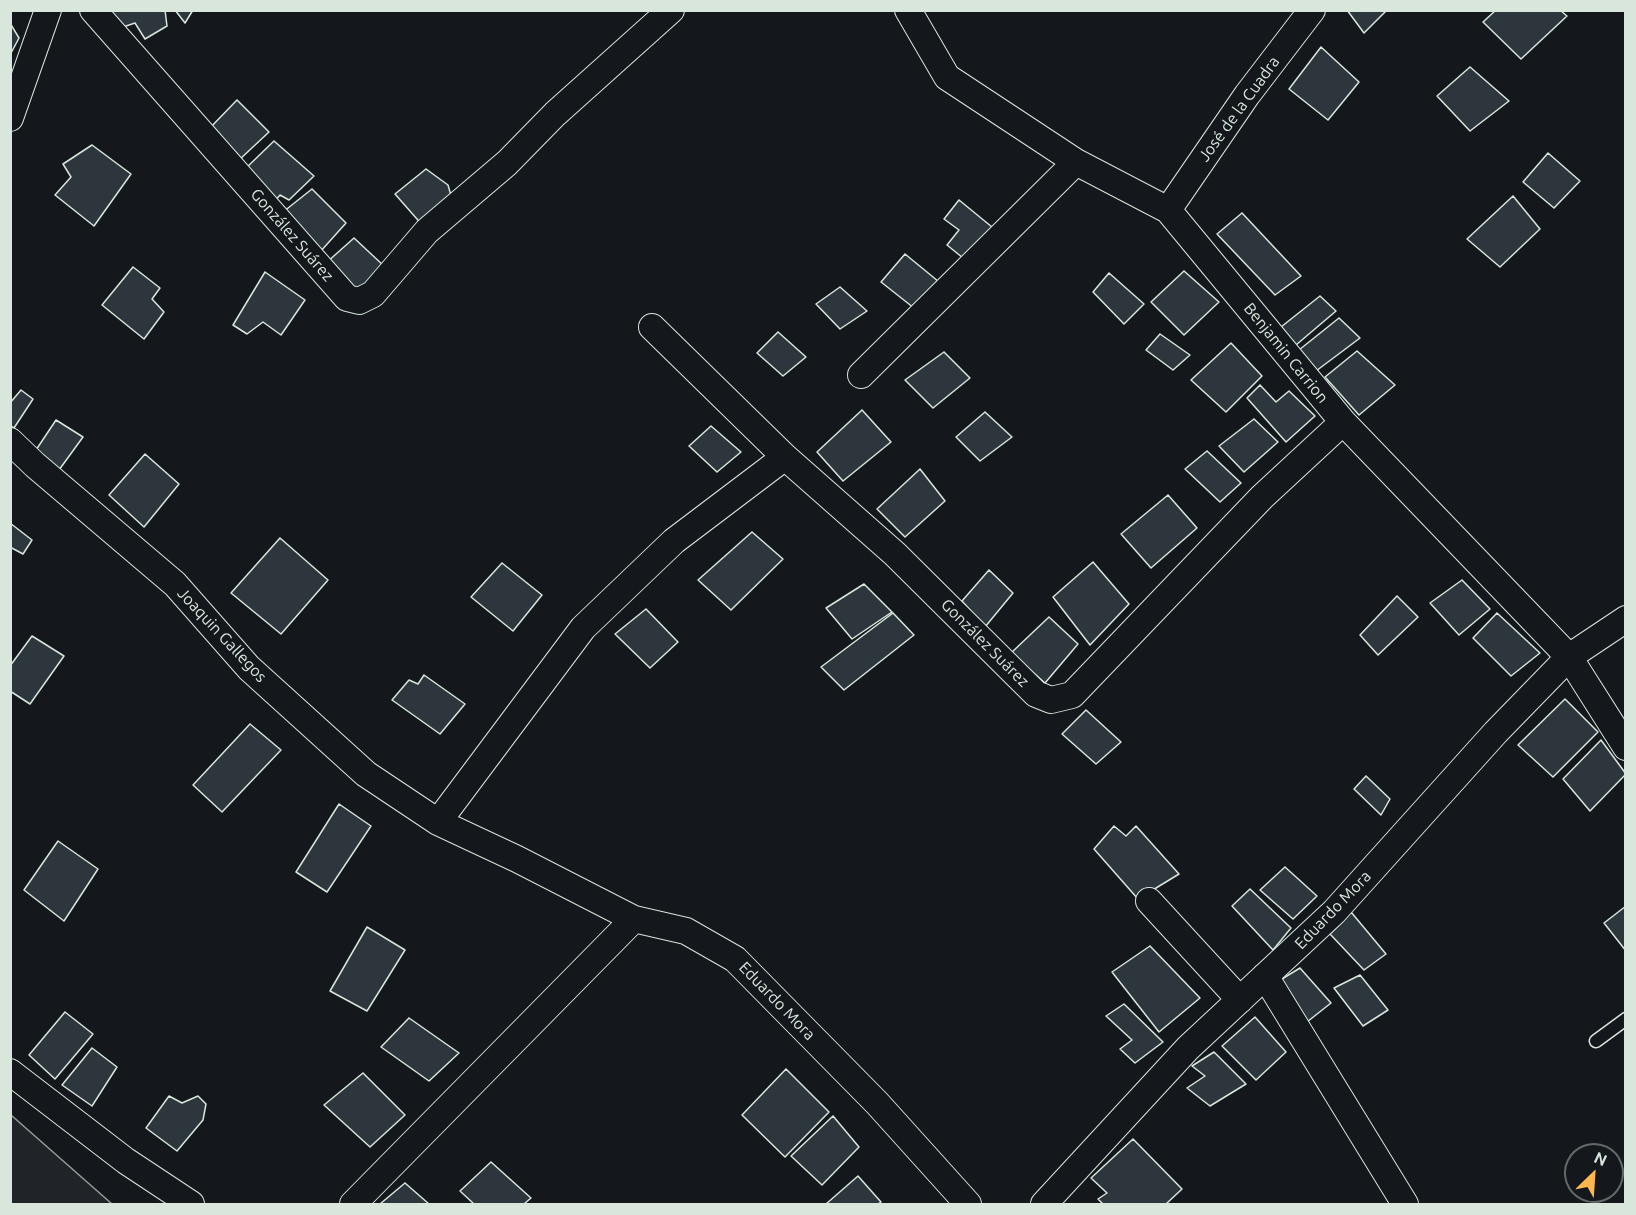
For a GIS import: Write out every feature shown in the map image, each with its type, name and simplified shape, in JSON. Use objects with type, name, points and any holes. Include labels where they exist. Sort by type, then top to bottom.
[{"type":"street","points":[[10,118],[48,10]]},
{"type":"street","name":"González Suárez","points":[[93,10],[347,298],[359,301],[373,294],[428,231],[507,163],[555,114],[671,10]]},
{"type":"street","name":"Benjamin Carrion","points":[[908,10],[946,76],[1076,162],[1168,210],[1343,422],[1569,657],[1626,747]]},
{"type":"street","name":"José de la Cuadra","points":[[1168,210],[1246,95],[1311,10]]},
{"type":"street","points":[[861,375],[1076,162]]},
{"type":"street","name":"González Suárez","points":[[652,327],[785,457],[895,554],[1036,694],[1051,700],[1072,694],[1262,497],[1343,422]]},
{"type":"street","name":"Joaquin Gallegos","points":[[10,441],[175,584],[249,668],[366,774],[438,822]]},
{"type":"street","points":[[438,822],[583,628],[674,541],[785,457]]},
{"type":"street","name":"Eduardo Mora","points":[[1044,1204],[1188,1048],[1334,912],[1496,732],[1569,657],[1626,619]]},
{"type":"street","name":"Eduardo Mora","points":[[438,822],[517,859],[634,919],[686,932],[735,959],[877,1104],[968,1204]]},
{"type":"street","points":[[1149,901],[1240,1000]]},
{"type":"street","points":[[353,1204],[634,919]]},
{"type":"street","points":[[1265,976],[1405,1204]]},
{"type":"street","points":[[10,1072],[126,1161],[191,1204]]},
{"type":"lane","points":[[1596,1041],[1626,1019]]},
{"type":"shaded area","points":[[11,1115],[112,1204],[11,1204]]},
{"type":"building","points":[[103,10],[165,10],[167,26],[145,39],[135,23],[120,28]]},
{"type":"building","points":[[175,10],[193,10],[185,23]]},
{"type":"building","points":[[1347,10],[1387,10],[1364,33]]},
{"type":"building","points":[[1496,10],[1560,10],[1567,16],[1521,59],[1483,22]]},
{"type":"building","points":[[10,23],[19,38],[10,55]]},
{"type":"building","points":[[1321,47],[1359,82],[1328,120],[1289,89]]},
{"type":"building","points":[[1470,67],[1509,101],[1470,131],[1437,96]]},
{"type":"building","points":[[237,100],[269,132],[239,160],[207,131]]},
{"type":"building","points":[[274,141],[314,176],[289,200],[280,195],[275,201],[245,169]]},
{"type":"building","points":[[92,145],[131,174],[94,226],[55,195],[71,177],[63,164]]},
{"type":"building","points":[[1548,153],[1580,181],[1554,208],[1523,182]]},
{"type":"building","points":[[426,169],[448,185],[452,199],[424,227],[395,194]]},
{"type":"building","points":[[312,189],[346,223],[320,252],[283,212]]},
{"type":"building","points":[[1513,196],[1540,229],[1500,267],[1467,239]]},
{"type":"building","points":[[959,200],[992,227],[963,258],[947,245],[959,230],[944,219]]},
{"type":"building","points":[[1242,213],[1301,276],[1275,295],[1217,234]]},
{"type":"building","points":[[354,238],[384,266],[368,288],[350,289],[326,263]]},
{"type":"building","points":[[905,254],[944,286],[919,312],[881,282]]},
{"type":"building","points":[[133,267],[160,288],[152,299],[164,312],[144,339],[102,305]]},
{"type":"building","points":[[1184,271],[1219,302],[1184,335],[1151,302]]},
{"type":"building","points":[[265,272],[305,300],[281,335],[263,322],[247,334],[233,325]]},
{"type":"building","points":[[1109,273],[1144,304],[1124,324],[1093,292]]},
{"type":"building","points":[[840,287],[867,311],[840,329],[816,304]]},
{"type":"building","points":[[1320,296],[1336,311],[1296,345],[1281,327]]},
{"type":"building","points":[[1339,318],[1360,338],[1316,371],[1299,350]]},
{"type":"building","points":[[778,332],[806,357],[783,376],[757,353]]},
{"type":"building","points":[[1160,334],[1190,355],[1173,370],[1146,350]]},
{"type":"building","points":[[1231,343],[1262,376],[1226,412],[1191,380]]},
{"type":"building","points":[[1357,351],[1395,385],[1359,415],[1325,377]]},
{"type":"building","points":[[944,352],[970,378],[933,408],[905,380]]},
{"type":"building","points":[[1260,385],[1276,402],[1289,391],[1315,416],[1286,442],[1247,398]]},
{"type":"building","points":[[21,390],[33,399],[14,428],[10,425],[10,403]]},
{"type":"building","points":[[862,410],[891,442],[843,481],[817,452]]},
{"type":"building","points":[[985,412],[1012,437],[980,461],[956,437]]},
{"type":"building","points":[[1254,419],[1278,442],[1244,472],[1219,446]]},
{"type":"building","points":[[56,420],[83,437],[59,470],[36,450]]},
{"type":"building","points":[[711,426],[741,452],[717,472],[689,446]]},
{"type":"building","points":[[1207,451],[1241,483],[1220,502],[1185,469]]},
{"type":"building","points":[[145,454],[179,484],[144,527],[109,495]]},
{"type":"building","points":[[920,469],[945,501],[905,537],[877,509]]},
{"type":"building","points":[[1168,495],[1197,528],[1151,568],[1121,534]]},
{"type":"building","points":[[10,523],[32,540],[23,554],[10,547]]},
{"type":"building","points":[[752,532],[783,559],[731,610],[698,580]]},
{"type":"building","points":[[280,538],[328,580],[281,634],[231,593]]},
{"type":"building","points":[[1093,562],[1129,604],[1090,645],[1053,597]]},
{"type":"building","points":[[502,563],[542,595],[513,631],[471,597]]},
{"type":"building","points":[[989,570],[1013,593],[985,627],[962,601]]},
{"type":"building","points":[[1462,580],[1490,609],[1459,635],[1430,603]]},
{"type":"building","points":[[864,584],[892,612],[852,639],[826,608]]},
{"type":"building","points":[[1397,596],[1418,617],[1378,655],[1360,635]]},
{"type":"building","points":[[646,609],[678,642],[650,668],[615,634]]},
{"type":"building","points":[[893,613],[914,635],[844,690],[821,667]]},
{"type":"building","points":[[1497,613],[1540,653],[1511,676],[1473,638]]},
{"type":"building","points":[[1049,617],[1078,644],[1045,683],[1011,653]]},
{"type":"building","points":[[32,636],[64,656],[30,704],[10,691],[10,666]]},
{"type":"building","points":[[424,675],[465,704],[440,734],[392,700],[409,680],[418,684]]},
{"type":"building","points":[[1565,699],[1598,732],[1553,777],[1518,745]]},
{"type":"building","points":[[1086,710],[1121,742],[1096,764],[1062,734]]},
{"type":"building","points":[[250,724],[281,750],[222,812],[193,785]]},
{"type":"building","points":[[1601,740],[1626,774],[1590,811],[1563,779]]},
{"type":"building","points":[[1366,776],[1390,799],[1381,815],[1354,789]]},
{"type":"building","points":[[339,804],[371,826],[327,892],[296,872]]},
{"type":"building","points":[[1114,826],[1126,836],[1136,826],[1179,874],[1138,899],[1094,849]]},
{"type":"building","points":[[58,841],[98,869],[64,921],[24,890]]},
{"type":"building","points":[[1285,867],[1317,896],[1293,919],[1260,890]]},
{"type":"building","points":[[1250,889],[1291,928],[1273,950],[1232,906]]},
{"type":"building","points":[[1626,906],[1626,951],[1604,923]]},
{"type":"building","points":[[1351,912],[1386,954],[1364,970],[1330,934]]},
{"type":"building","points":[[367,927],[405,950],[367,1011],[330,991]]},
{"type":"building","points":[[1150,946],[1200,998],[1159,1032],[1112,972]]},
{"type":"building","points":[[1300,968],[1331,1003],[1307,1022],[1277,982]]},
{"type":"building","points":[[1360,975],[1388,1010],[1363,1026],[1334,988]]},
{"type":"building","points":[[1124,1004],[1163,1042],[1135,1063],[1120,1049],[1132,1040],[1106,1016]]},
{"type":"building","points":[[65,1012],[93,1034],[55,1079],[29,1055]]},
{"type":"building","points":[[1255,1017],[1286,1052],[1256,1080],[1222,1046]]},
{"type":"building","points":[[409,1018],[459,1053],[429,1081],[381,1047]]},
{"type":"building","points":[[92,1048],[117,1067],[92,1106],[62,1085]]},
{"type":"building","points":[[1214,1052],[1246,1084],[1210,1106],[1187,1088],[1205,1076],[1192,1066]]},
{"type":"building","points":[[786,1069],[829,1112],[785,1157],[742,1115]]},
{"type":"building","points":[[363,1073],[405,1115],[370,1147],[324,1105]]},
{"type":"building","points":[[169,1096],[182,1103],[198,1096],[206,1104],[203,1120],[177,1151],[146,1128]]},
{"type":"building","points":[[833,1116],[859,1147],[822,1185],[791,1156]]},
{"type":"building","points":[[1133,1139],[1182,1189],[1166,1204],[1103,1204],[1098,1199],[1107,1193],[1091,1178]]},
{"type":"building","points":[[491,1162],[531,1198],[524,1204],[474,1204],[460,1191]]},
{"type":"building","points":[[858,1176],[881,1202],[878,1204],[826,1204]]},
{"type":"building","points":[[405,1183],[429,1204],[380,1204]]}]
